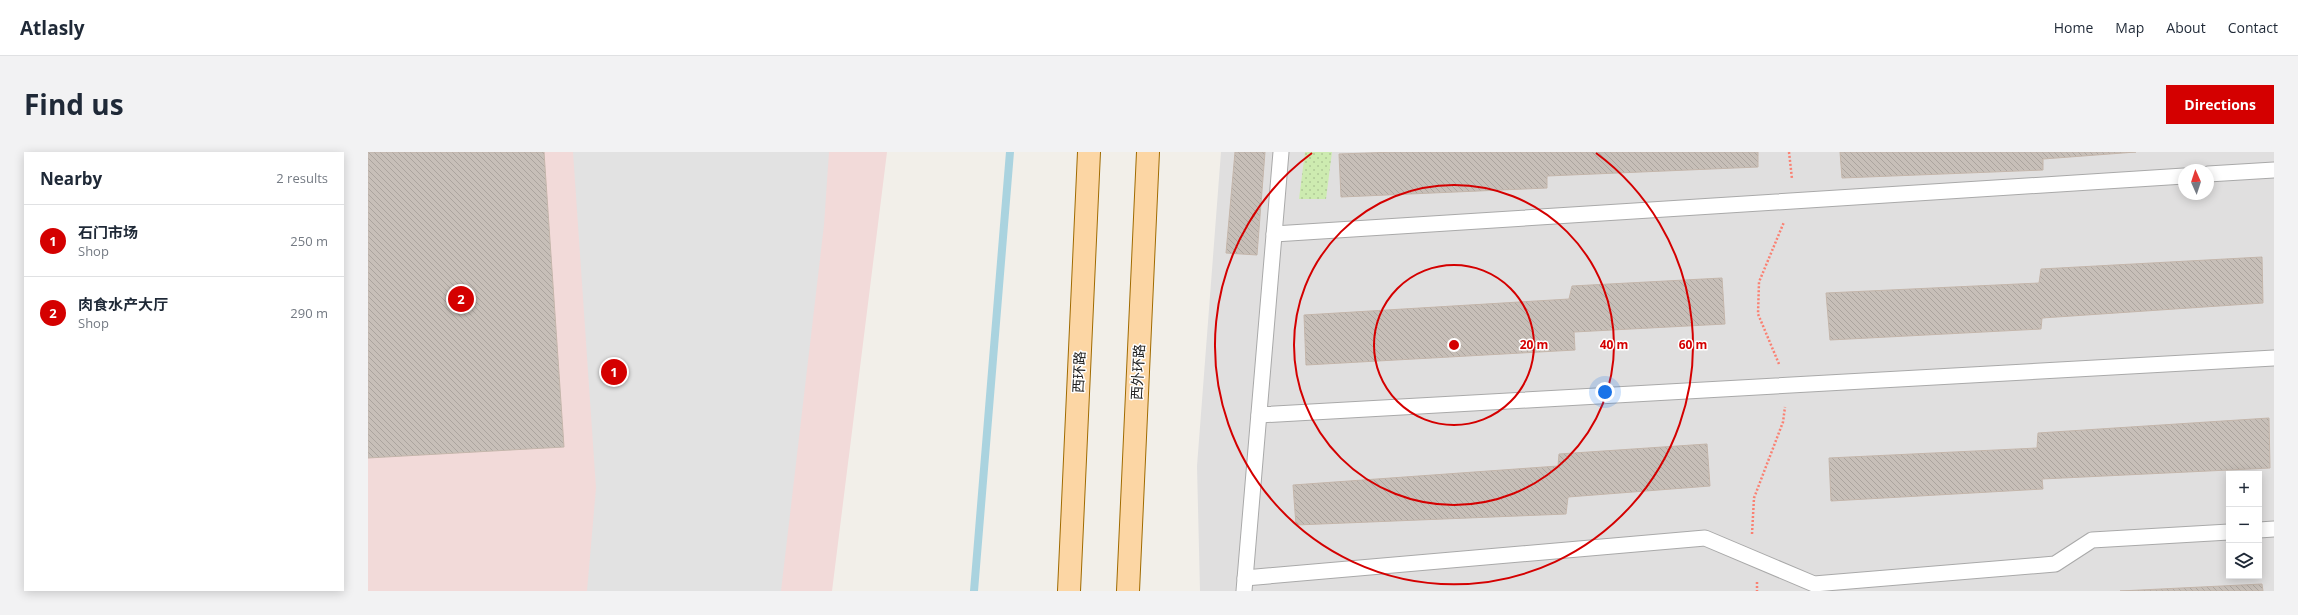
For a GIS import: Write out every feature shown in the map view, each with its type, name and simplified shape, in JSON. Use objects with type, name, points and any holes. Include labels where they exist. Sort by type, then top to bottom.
[{"type":"main road","name":"西环路","points":[[1068,591],[1089,152]]},
{"type":"main road","name":"西外环路","points":[[1128,591],[1148,152]]},
{"type":"lane","points":[[1281,152],[1244,585],[1705,538],[1814,584],[2055,564],[2092,540],[2226,532]]},
{"type":"lane","points":[[2214,174],[2274,170]]},
{"type":"lane","points":[[1274,234],[2178,176]]},
{"type":"lane","points":[[1259,415],[2274,358]]},
{"type":"lane","points":[[2262,530],[2274,529]]},
{"type":"shaded area","points":[[368,152],[887,152],[832,591],[368,591]]},
{"type":"shaded area","points":[[573,152],[829,152],[824,225],[781,591],[587,591],[596,488]]},
{"type":"shaded area","points":[[1221,152],[2274,152],[2274,591],[1200,591],[1197,466]]},
{"type":"green space","points":[[1305,152],[1332,152],[1326,199],[1299,199]]},
{"type":"building","points":[[368,152],[544,152],[564,447],[368,458]]},
{"type":"building","points":[[1235,152],[1265,152],[1257,255],[1226,253]]},
{"type":"building","points":[[1397,152],[1758,152],[1758,167],[1547,176],[1547,188],[1341,197],[1339,154]]},
{"type":"building","points":[[1840,152],[2136,152],[2043,159],[2043,170],[1842,178]]},
{"type":"building","points":[[2262,257],[2263,303],[2042,318],[2041,329],[1830,340],[1826,293],[2039,283],[2041,269]]},
{"type":"building","points":[[1722,278],[1725,324],[1574,332],[1575,350],[1306,365],[1304,315],[1569,299],[1572,286]]},
{"type":"building","points":[[2269,418],[2270,468],[2042,479],[2043,489],[1831,501],[1829,458],[2037,448],[2038,433]]},
{"type":"building","points":[[1707,444],[1710,486],[1568,497],[1566,514],[1296,525],[1293,485],[1558,466],[1559,454]]},
{"type":"building","points":[[2262,584],[2263,591],[2120,591]]},
{"type":"waterway","points":[[974,591],[1010,152]]},
{"type":"place","name":"肉食水产大厅","points":[[461,299]]},
{"type":"place","name":"石门市场","points":[[614,372]]}]
